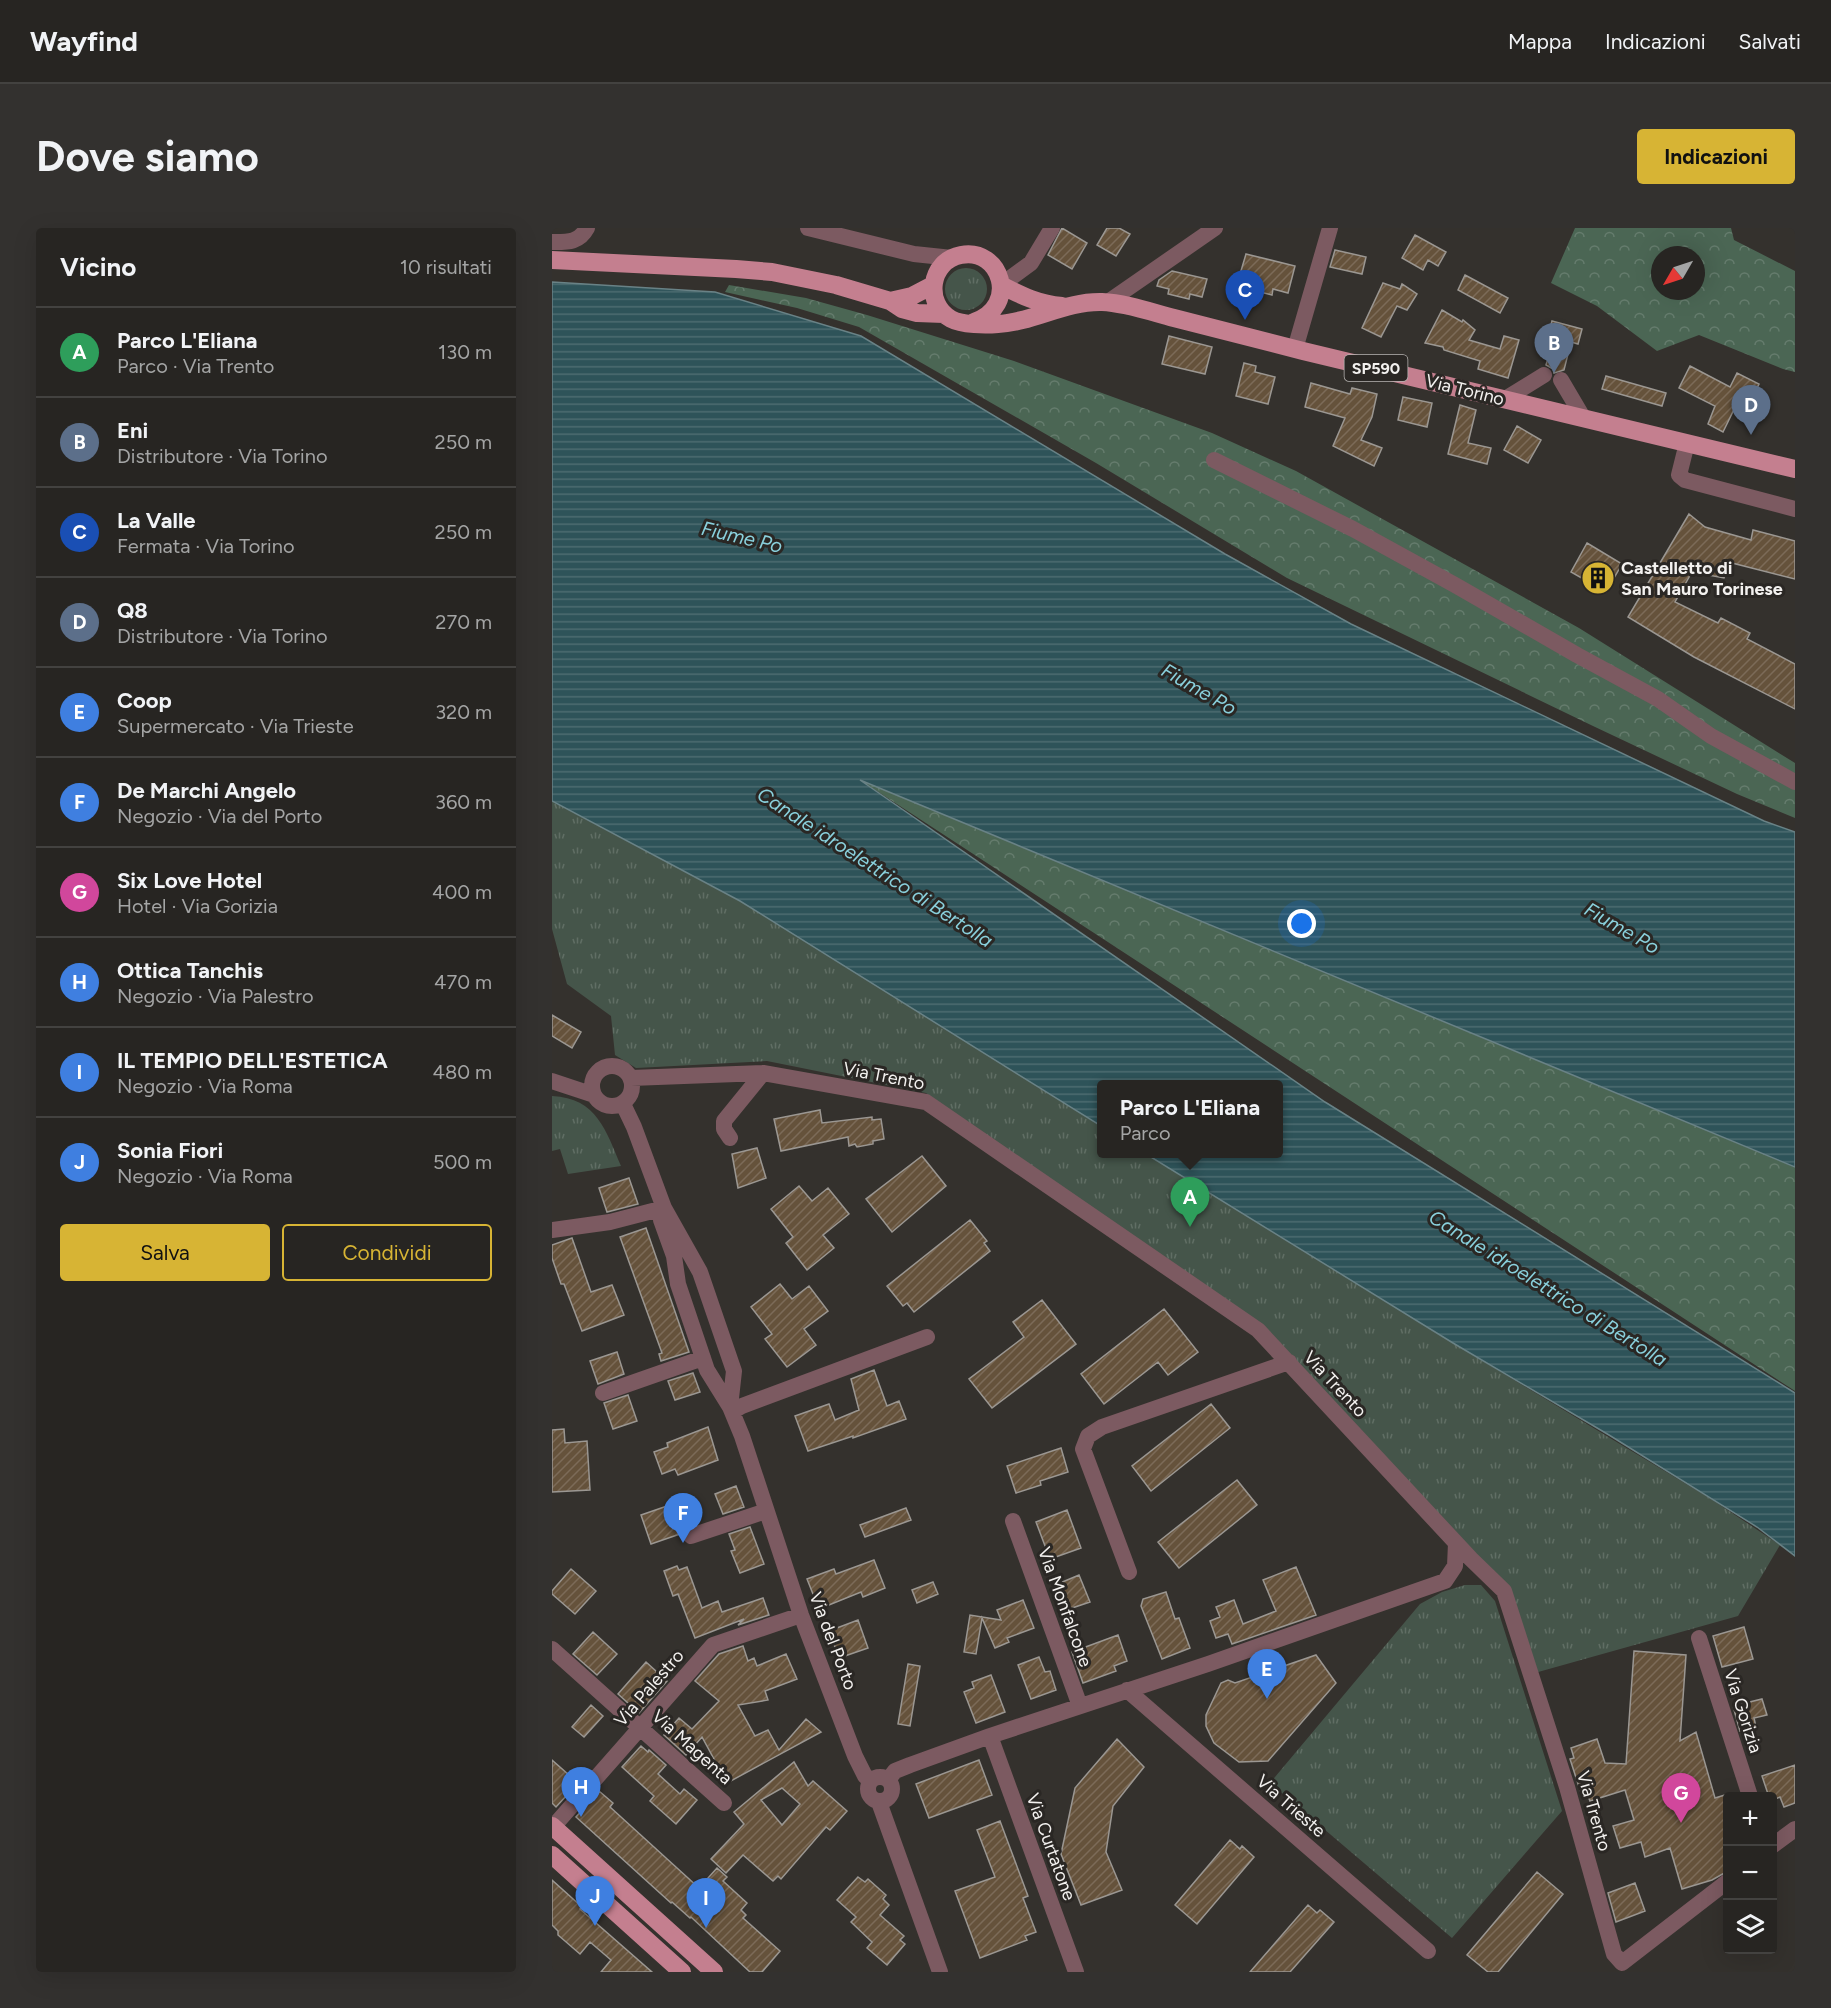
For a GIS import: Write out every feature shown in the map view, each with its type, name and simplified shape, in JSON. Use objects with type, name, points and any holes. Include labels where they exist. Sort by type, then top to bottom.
[{"type":"main road","points":[[944,314],[937,305],[934,281],[940,267],[952,258],[970,255],[981,257],[994,269],[1001,285],[1001,296],[992,313],[974,322]]},
{"type":"main road","name":"Via Torino","points":[[552,260],[736,268],[772,272],[836,285],[917,313],[944,314],[964,323],[974,322],[987,325],[1040,316],[1064,306],[1087,302],[1118,303],[1295,349],[1795,469]]},
{"type":"main road","points":[[890,302],[912,296],[934,281]]},
{"type":"main road","name":"Via Torino","points":[[1001,285],[1043,304],[1064,306]]},
{"type":"main road","points":[[552,1826],[709,1970]]},
{"type":"main road","points":[[552,1855],[640,1941],[682,1972]]},
{"type":"street","points":[[552,242],[573,242],[587,228]]},
{"type":"street","points":[[808,228],[914,254],[952,258]]},
{"type":"street","points":[[1108,302],[1215,228]]},
{"type":"street","points":[[1295,349],[1330,228]]},
{"type":"street","points":[[1001,285],[1031,263],[1044,233]]},
{"type":"street","points":[[914,254],[934,281]]},
{"type":"street","points":[[1505,399],[1544,375]]},
{"type":"street","points":[[1561,380],[1584,419]]},
{"type":"street","points":[[1687,443],[1678,475],[1685,480],[1795,508]]},
{"type":"street","points":[[1214,460],[1353,529],[1455,585],[1577,656],[1658,699],[1711,736],[1795,782]]},
{"type":"street","points":[[552,1081],[594,1095],[603,1104],[610,1106],[623,1104],[631,1095],[631,1078],[622,1068],[609,1066],[604,1068],[594,1076],[592,1082],[594,1095]]},
{"type":"street","points":[[730,1137],[724,1129],[724,1121],[763,1073]]},
{"type":"street","name":"Via Trento","points":[[631,1078],[763,1073],[926,1102],[1027,1179],[1098,1228],[1258,1329],[1456,1543],[1504,1591],[1567,1787],[1614,1954],[1627,1967],[1723,1885]]},
{"type":"street","name":"Via del Porto","points":[[623,1104],[664,1208],[700,1272],[734,1371],[731,1409]]},
{"type":"street","points":[[552,1230],[610,1222],[664,1208]]},
{"type":"street","name":"Via del Porto","points":[[664,1208],[661,1220],[674,1256],[677,1277],[705,1364],[731,1409],[742,1436],[801,1615],[855,1756],[865,1776],[871,1780]]},
{"type":"street","points":[[677,1277],[680,1267],[688,1265],[700,1272]]},
{"type":"street","points":[[731,1409],[927,1337]]},
{"type":"street","points":[[1129,1572],[1083,1449],[1088,1436],[1102,1427],[1288,1362]]},
{"type":"street","points":[[603,1393],[705,1364],[717,1377],[725,1374],[731,1365]]},
{"type":"street","points":[[691,1536],[766,1511]]},
{"type":"street","name":"Via Monfalcone","points":[[1013,1521],[1080,1706]]},
{"type":"street","points":[[888,1780],[895,1771],[990,1736],[1445,1581],[1455,1566],[1456,1543]]},
{"type":"street","name":"Via Palestro","points":[[552,1826],[713,1645],[801,1615]]},
{"type":"street","name":"Via Gorizia","points":[[1699,1638],[1748,1792]]},
{"type":"street","name":"Via Magenta","points":[[552,1649],[724,1803]]},
{"type":"street","name":"Via Trieste","points":[[1127,1690],[1428,1951]]},
{"type":"street","name":"Via Curtatone","points":[[990,1736],[1076,1972]]},
{"type":"street","points":[[878,1777],[888,1780],[891,1784],[891,1795],[884,1801],[874,1801],[868,1794],[868,1785],[871,1780],[878,1777]]},
{"type":"street","points":[[879,1802],[940,1972]]},
{"type":"street","points":[[1777,1843],[1795,1829]]},
{"type":"green space","points":[[1575,228],[1731,228],[1734,240],[1795,271],[1795,372],[1699,335],[1657,351],[1597,306],[1551,283]]},
{"type":"green space","points":[[966,268],[981,274],[987,289],[981,304],[966,310],[951,304],[945,289],[951,274]]},
{"type":"green space","points":[[729,285],[806,298],[1014,361],[1212,433],[1296,471],[1579,628],[1795,763],[1795,818],[1737,794],[1593,726],[1287,578],[1096,463],[859,327],[797,308],[725,292]]},
{"type":"green space","points":[[857,778],[1795,1167],[1795,1391]]},
{"type":"green space","points":[[552,801],[740,901],[1097,1124],[1097,1158],[1152,1158],[1711,1499],[1780,1545],[1738,1616],[1531,1674],[1504,1591],[1258,1329],[926,1093],[767,1061],[636,1068],[615,1055],[611,1016],[567,984],[552,929]]},
{"type":"green space","points":[[552,1096],[567,1098],[590,1110],[604,1129],[621,1166],[568,1174],[560,1149],[552,1151]]},
{"type":"green space","points":[[1465,1585],[1481,1585],[1495,1601],[1562,1811],[1452,1938],[1270,1783],[1420,1604],[1442,1592]]},
{"type":"water","points":[[552,282],[715,292],[861,336],[1225,554],[1351,624],[1764,821],[1795,832],[1795,1167],[860,780],[1325,1102],[1795,1393],[1795,1556],[1757,1527],[1609,1435],[1453,1343],[1152,1158],[1283,1158],[1283,1080],[1097,1080],[1097,1124],[740,901],[552,801]]},
{"type":"building","points":[[1062,228],[1087,243],[1072,269],[1048,255]]},
{"type":"building","points":[[1107,228],[1119,228],[1130,234],[1116,256],[1097,245]]},
{"type":"building","points":[[1415,235],[1446,252],[1438,266],[1428,260],[1423,270],[1402,258]]},
{"type":"building","points":[[1335,250],[1366,257],[1362,274],[1330,267]]},
{"type":"building","points":[[1246,254],[1295,266],[1288,293],[1273,289],[1272,295],[1252,290],[1253,285],[1238,281]]},
{"type":"building","points":[[1172,271],[1207,279],[1202,297],[1190,294],[1189,299],[1168,294],[1169,289],[1157,286],[1159,280]]},
{"type":"building","points":[[1465,275],[1508,298],[1500,313],[1458,290]]},
{"type":"building","points":[[1383,283],[1400,289],[1402,284],[1417,294],[1407,310],[1397,306],[1381,337],[1362,328]]},
{"type":"building","points":[[1442,310],[1462,322],[1463,320],[1475,330],[1469,340],[1500,349],[1504,336],[1519,340],[1508,378],[1478,369],[1480,361],[1425,343]]},
{"type":"building","points":[[1552,321],[1582,329],[1578,344],[1571,342],[1564,370],[1554,373],[1553,369],[1546,365],[1554,338],[1548,336]]},
{"type":"building","points":[[1169,336],[1212,347],[1205,374],[1162,364]]},
{"type":"building","points":[[1244,363],[1256,366],[1255,372],[1275,377],[1268,404],[1236,396]]},
{"type":"building","points":[[1690,366],[1730,387],[1737,373],[1759,384],[1753,396],[1743,391],[1723,432],[1708,424],[1715,406],[1679,388]]},
{"type":"building","points":[[1606,376],[1666,393],[1662,406],[1602,389]]},
{"type":"building","points":[[1311,383],[1350,394],[1352,388],[1377,394],[1372,417],[1361,440],[1382,448],[1374,466],[1333,446],[1345,418],[1305,407]]},
{"type":"building","points":[[1403,397],[1432,403],[1427,427],[1398,420]]},
{"type":"building","points":[[1460,405],[1476,410],[1468,443],[1491,448],[1487,464],[1448,454]]},
{"type":"building","points":[[1517,426],[1541,440],[1528,463],[1504,450]]},
{"type":"building","points":[[1689,514],[1705,527],[1751,540],[1753,530],[1795,541],[1795,579],[1728,562],[1724,578],[1692,572],[1675,602],[1718,623],[1721,618],[1750,633],[1747,639],[1795,664],[1795,709],[1694,657],[1628,617]]},
{"type":"building","name":"Castelletto di San Mauro Torinese","points":[[1587,543],[1622,564],[1606,592],[1571,572]]},
{"type":"building","points":[[552,1015],[581,1032],[572,1048],[552,1036]]},
{"type":"building","points":[[820,1110],[822,1123],[872,1117],[872,1120],[881,1119],[884,1139],[857,1147],[855,1144],[849,1146],[848,1137],[781,1151],[774,1119]]},
{"type":"building","points":[[757,1148],[766,1178],[738,1188],[732,1154]]},
{"type":"building","points":[[922,1156],[946,1186],[892,1232],[866,1199]]},
{"type":"building","points":[[629,1178],[638,1204],[607,1212],[599,1188]]},
{"type":"building","points":[[799,1186],[812,1201],[828,1188],[849,1214],[823,1235],[834,1248],[807,1270],[786,1243],[793,1237],[771,1209]]},
{"type":"building","points":[[970,1220],[987,1241],[984,1243],[990,1251],[914,1312],[907,1303],[903,1306],[887,1286]]},
{"type":"building","points":[[646,1228],[689,1352],[661,1361],[659,1354],[662,1353],[620,1237]]},
{"type":"building","points":[[572,1238],[591,1292],[612,1285],[624,1315],[582,1331],[552,1258],[552,1245]]},
{"type":"building","points":[[780,1284],[792,1299],[809,1286],[828,1311],[804,1329],[816,1345],[787,1367],[765,1339],[772,1334],[751,1307]]},
{"type":"building","points":[[1042,1300],[1076,1344],[992,1408],[969,1379],[1024,1337],[1013,1322]]},
{"type":"building","points":[[1164,1309],[1198,1352],[1168,1375],[1158,1362],[1104,1404],[1081,1374]]},
{"type":"building","points":[[617,1352],[624,1374],[598,1384],[590,1361]]},
{"type":"building","points":[[874,1370],[887,1406],[899,1401],[906,1419],[808,1451],[795,1416],[829,1404],[835,1420],[859,1410],[851,1379]]},
{"type":"building","points":[[693,1373],[700,1392],[675,1400],[668,1381]]},
{"type":"building","points":[[628,1395],[637,1421],[613,1429],[604,1403]]},
{"type":"building","points":[[1211,1404],[1230,1428],[1151,1491],[1132,1466]]},
{"type":"building","points":[[708,1427],[718,1460],[678,1475],[675,1469],[662,1474],[654,1452],[668,1447],[667,1443]]},
{"type":"building","points":[[564,1429],[565,1443],[587,1441],[590,1490],[552,1492],[552,1430]]},
{"type":"building","points":[[1061,1448],[1068,1472],[1040,1481],[1041,1485],[1016,1493],[1007,1466]]},
{"type":"building","points":[[1237,1480],[1257,1505],[1179,1568],[1158,1542]]},
{"type":"building","points":[[736,1486],[744,1507],[723,1514],[715,1494]]},
{"type":"building","points":[[670,1505],[680,1534],[651,1544],[641,1515]]},
{"type":"building","points":[[906,1508],[911,1520],[865,1537],[860,1525]]},
{"type":"building","points":[[1067,1510],[1081,1548],[1050,1559],[1036,1522]]},
{"type":"building","points":[[750,1527],[764,1564],[740,1573],[731,1551],[735,1550],[729,1534]]},
{"type":"building","points":[[874,1560],[885,1588],[863,1597],[861,1592],[819,1609],[807,1579],[834,1569],[836,1574]]},
{"type":"building","points":[[677,1566],[679,1570],[687,1567],[702,1608],[718,1601],[722,1612],[763,1598],[769,1615],[738,1625],[744,1619],[695,1638],[678,1594],[673,1596],[664,1571]]},
{"type":"building","points":[[1296,1567],[1316,1615],[1232,1644],[1228,1634],[1216,1638],[1210,1621],[1220,1617],[1216,1607],[1234,1600],[1243,1624],[1276,1611],[1263,1580]]},
{"type":"building","points":[[571,1569],[596,1591],[575,1614],[552,1594],[552,1591]]},
{"type":"building","points":[[1079,1575],[1090,1602],[1063,1611],[1053,1586]]},
{"type":"building","points":[[933,1582],[938,1594],[917,1603],[912,1590]]},
{"type":"building","points":[[1166,1592],[1175,1619],[1179,1618],[1190,1648],[1162,1659],[1141,1606],[1143,1599]]},
{"type":"building","points":[[1023,1600],[1034,1628],[1007,1638],[1009,1642],[995,1648],[982,1618],[976,1654],[964,1652],[970,1615],[1001,1620],[997,1610]]},
{"type":"building","points":[[858,1620],[868,1648],[839,1658],[829,1631]]},
{"type":"building","points":[[1744,1627],[1753,1659],[1722,1667],[1713,1636]]},
{"type":"building","points":[[593,1632],[617,1654],[597,1675],[573,1654]]},
{"type":"building","points":[[1118,1635],[1127,1661],[1114,1666],[1116,1671],[1083,1683],[1072,1652]]},
{"type":"building","points":[[743,1646],[748,1661],[754,1658],[757,1666],[786,1654],[797,1679],[765,1691],[768,1700],[738,1705],[755,1736],[768,1730],[779,1750],[806,1719],[821,1732],[727,1783],[702,1737],[686,1755],[664,1735],[679,1718],[692,1729],[719,1701],[695,1681],[719,1654]]},
{"type":"building","points":[[1634,1651],[1686,1655],[1680,1741],[1696,1732],[1715,1798],[1723,1796],[1723,1874],[1712,1880],[1682,1889],[1670,1848],[1645,1857],[1641,1842],[1620,1848],[1613,1826],[1634,1820],[1625,1790],[1590,1801],[1586,1791],[1581,1793],[1570,1759],[1574,1758],[1571,1748],[1597,1739],[1605,1763],[1626,1764]]},
{"type":"building","points":[[1316,1655],[1336,1683],[1268,1761],[1239,1762],[1214,1743],[1206,1726],[1206,1715],[1221,1683],[1228,1680],[1235,1683]]},
{"type":"building","points":[[1039,1657],[1045,1672],[1050,1671],[1056,1690],[1031,1699],[1018,1665]]},
{"type":"building","points":[[646,1662],[667,1681],[639,1713],[618,1694]]},
{"type":"building","points":[[908,1664],[920,1666],[910,1726],[898,1724]]},
{"type":"building","points":[[991,1675],[1005,1712],[976,1723],[964,1692],[974,1688],[972,1682]]},
{"type":"building","points":[[1762,1699],[1767,1715],[1754,1718],[1756,1727],[1740,1731],[1733,1706]]},
{"type":"building","points":[[591,1705],[603,1716],[584,1737],[572,1727]]},
{"type":"building","points":[[1117,1739],[1144,1767],[1113,1806],[1106,1852],[1122,1890],[1081,1905],[1061,1854],[1075,1788]]},
{"type":"building","points":[[641,1746],[666,1765],[658,1774],[680,1794],[684,1789],[697,1800],[676,1824],[650,1801],[654,1796],[622,1767]]},
{"type":"building","points":[[552,1760],[578,1783],[556,1807],[552,1803]]},
{"type":"building","points":[[979,1760],[992,1795],[929,1818],[916,1784]]},
{"type":"building","points":[[794,1762],[808,1786],[813,1781],[847,1811],[830,1830],[826,1827],[781,1879],[778,1876],[773,1881],[743,1855],[726,1873],[711,1859],[744,1824],[734,1812]],"holes":[[[782,1788],[800,1804],[782,1825],[761,1800]]]},
{"type":"building","points":[[1795,1765],[1795,1803],[1784,1807],[1780,1797],[1777,1798],[1777,1792],[1767,1792],[1762,1776]]},
{"type":"building","points":[[599,1791],[613,1803],[610,1807],[699,1888],[717,1868],[727,1877],[723,1881],[747,1903],[741,1910],[746,1915],[743,1918],[780,1951],[762,1972],[750,1972],[691,1917],[671,1903],[576,1817]]},
{"type":"building","points":[[1000,1821],[1028,1896],[1023,1898],[1036,1932],[1025,1936],[1027,1940],[980,1958],[955,1891],[995,1877],[977,1830]]},
{"type":"building","points":[[1230,1840],[1240,1849],[1242,1846],[1254,1857],[1197,1924],[1175,1905]]},
{"type":"building","points":[[1537,1872],[1563,1894],[1498,1972],[1488,1972],[1467,1955]]},
{"type":"building","points":[[858,1877],[865,1882],[868,1879],[886,1895],[883,1899],[889,1905],[880,1915],[904,1936],[900,1940],[905,1944],[887,1965],[867,1948],[872,1942],[851,1922],[856,1917],[837,1900]]},
{"type":"building","points":[[552,1880],[582,1907],[580,1909],[652,1972],[601,1972],[611,1960],[590,1942],[580,1954],[558,1935],[558,1931],[552,1925]]},
{"type":"building","points":[[1635,1883],[1645,1911],[1616,1922],[1608,1893]]},
{"type":"building","points":[[1308,1905],[1317,1913],[1320,1910],[1334,1922],[1290,1972],[1250,1972]]},
{"type":"place","name":"La Valle","points":[[1245,320]]},
{"type":"place","name":"Eni","points":[[1554,373]]},
{"type":"place","name":"Q8","points":[[1751,435]]},
{"type":"place","name":"Castelletto di San Mauro Torinese","points":[[1598,578]]},
{"type":"place","name":"Parco L'Eliana","points":[[1190,1227]]},
{"type":"place","name":"De Marchi Angelo","points":[[683,1543]]},
{"type":"place","name":"Coop","points":[[1267,1699]]},
{"type":"place","name":"Ottica Tanchis","points":[[581,1817]]},
{"type":"place","name":"Six Love Hotel","points":[[1681,1823]]},
{"type":"place","name":"Sonia Fiori","points":[[595,1926]]},
{"type":"place","name":"IL TEMPIO DELL'ESTETICA","points":[[706,1928]]},
{"type":"water label","name":"Fiume Po","points":[[742,537]]},
{"type":"water label","name":"Fiume Po","points":[[1199,689]]},
{"type":"water label","name":"Canale idroelettrico di Bertolla","points":[[875,867]]},
{"type":"water label","name":"Fiume Po","points":[[1622,928]]},
{"type":"water label","name":"Canale idroelettrico di Bertolla","points":[[1548,1288]]}]
